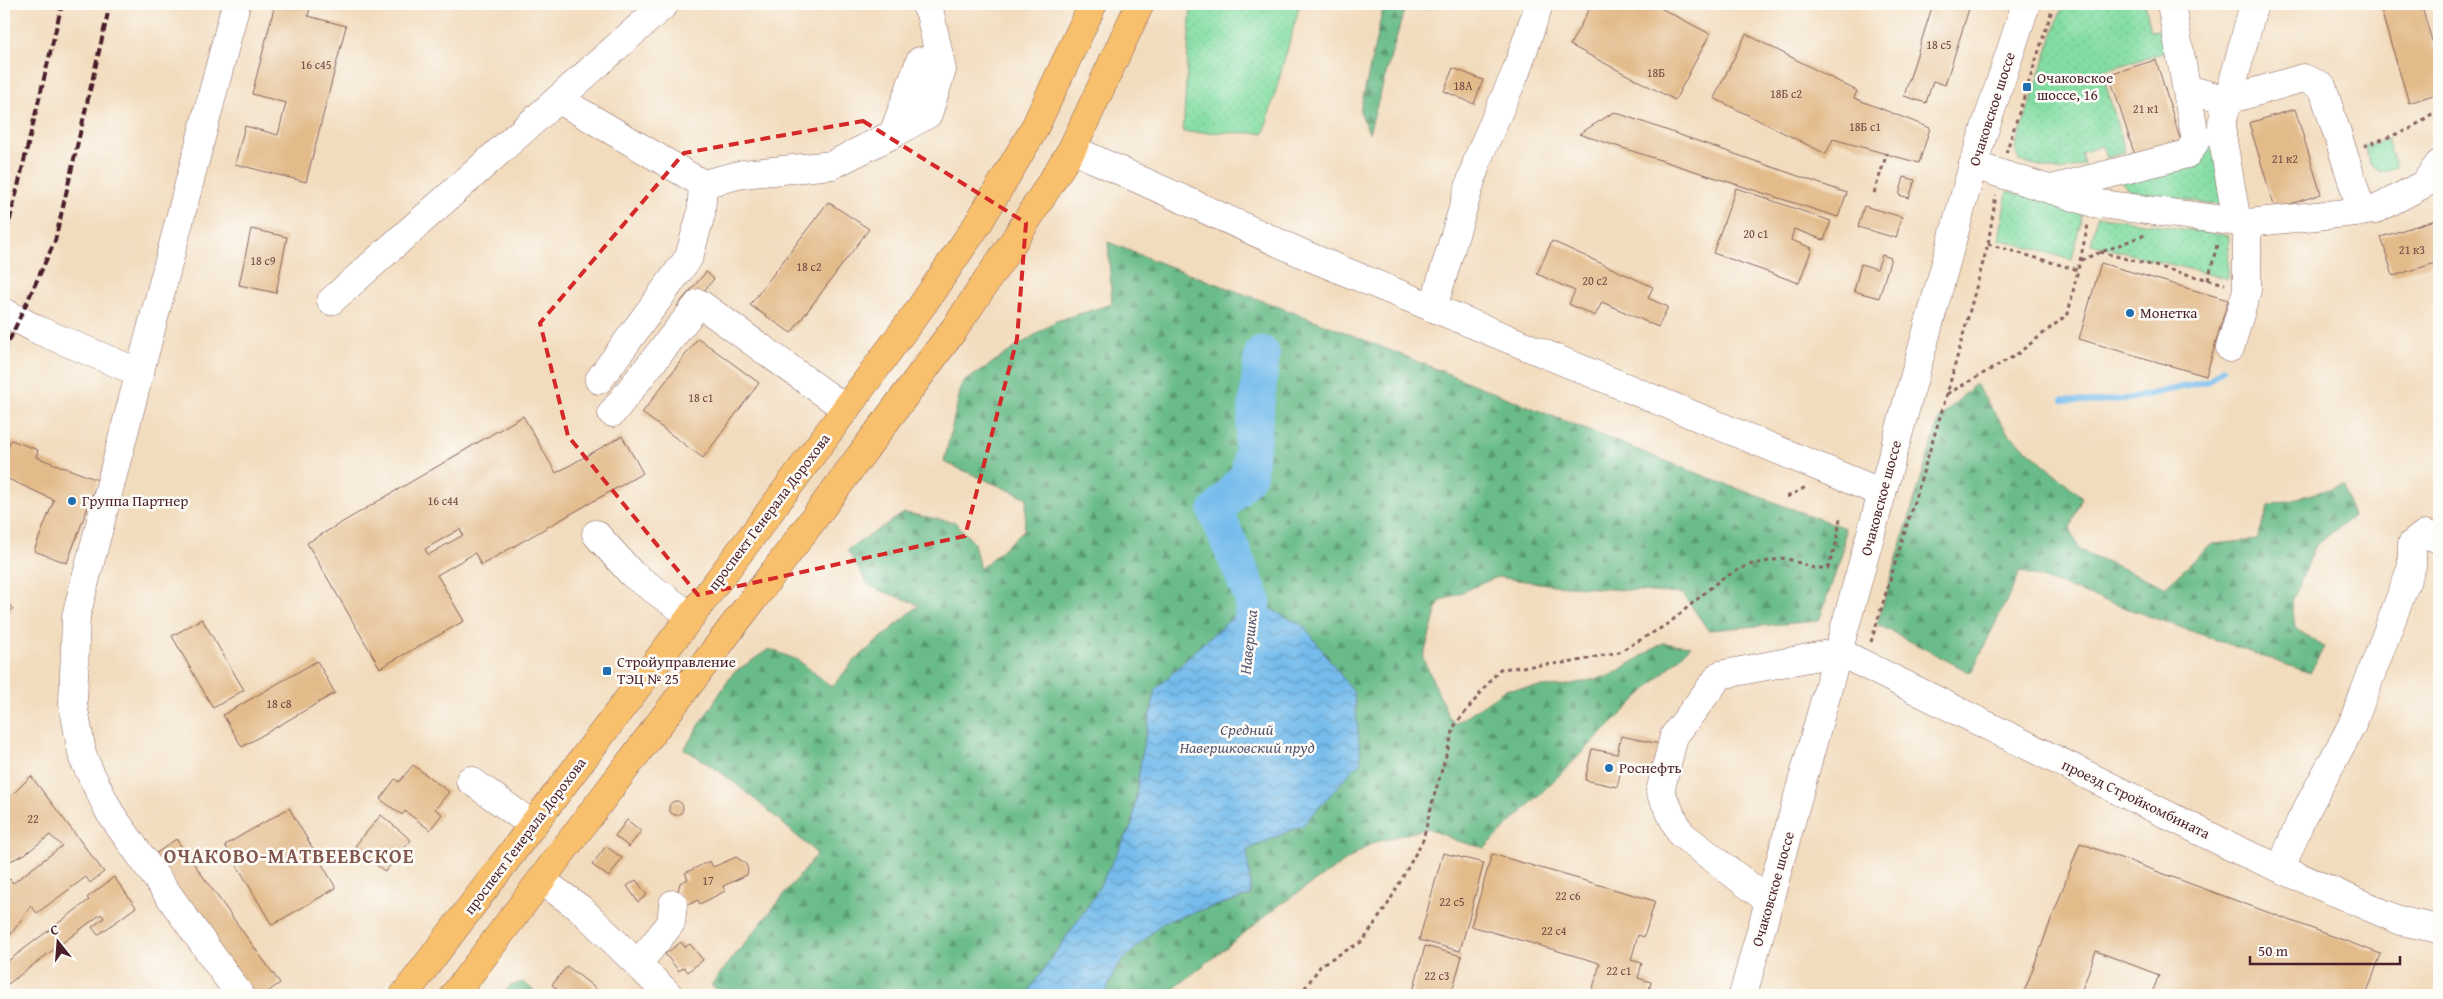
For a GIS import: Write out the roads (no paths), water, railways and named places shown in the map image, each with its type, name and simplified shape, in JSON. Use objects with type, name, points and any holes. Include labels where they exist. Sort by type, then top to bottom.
[{"type":"main road","name":"проспект Генерала Дорохова","points":[[404,995],[691,616],[921,307],[979,222],[1033,132],[1094,4]]},
{"type":"main road","points":[[454,995],[786,556],[955,328],[1015,239],[1072,149],[1140,4]]},
{"type":"street","points":[[236,4],[76,616],[73,704],[83,758],[110,813],[240,995]]},
{"type":"street","points":[[332,301],[666,4]]},
{"type":"street","points":[[558,99],[703,184],[743,174],[832,165],[928,114],[942,70],[930,13],[925,4]]},
{"type":"street","points":[[1433,308],[1478,158],[1516,72],[1539,4]]},
{"type":"street","name":"Очаковское шоссе","points":[[1743,995],[1973,165],[2026,4]]},
{"type":"street","points":[[2051,189],[2186,154],[2196,140],[2171,4]]},
{"type":"street","points":[[2230,348],[2247,290],[2222,135],[2222,123],[2254,4]]},
{"type":"street","points":[[893,134],[920,61]]},
{"type":"street","points":[[2187,89],[2228,100],[2303,78],[2322,86],[2362,212]]},
{"type":"street","points":[[1072,149],[1310,257],[1882,493]]},
{"type":"street","points":[[1973,165],[2094,203],[2236,222],[2375,210],[2424,184],[2439,164]]},
{"type":"street","points":[[599,380],[689,257],[701,214],[703,184]]},
{"type":"street","points":[[612,413],[699,303],[846,409]]},
{"type":"street","points":[[4,312],[38,330],[140,373]]},
{"type":"street","points":[[596,534],[632,574],[691,616]]},
{"type":"street","points":[[2281,868],[2301,820],[2352,725],[2412,566],[2412,544],[2425,534],[2439,539]]},
{"type":"street","points":[[1770,901],[1681,834],[1660,792],[1674,736],[1720,675],[1839,652]]},
{"type":"street","name":"проезд Стройкомбината","points":[[1839,652],[2240,851],[2401,922],[2439,929]]},
{"type":"street","points":[[470,780],[533,825]]},
{"type":"street","points":[[541,880],[581,909],[669,995]]},
{"type":"street","points":[[638,964],[671,923],[673,904]]},
{"type":"water","name":"Средний Навершковский пруд","points":[[1253,600],[1304,626],[1354,693],[1361,761],[1303,825],[1247,850],[1251,895],[1163,922],[1117,966],[1105,995],[1026,995],[1092,900],[1132,825],[1142,751],[1156,689],[1202,644]]},
{"type":"waterway","name":"Навершка","points":[[1250,649],[1253,600],[1216,512],[1249,474],[1262,354]]},
{"type":"waterway","points":[[2063,400],[2096,402],[2133,398],[2209,381],[2223,369]]},
{"type":"railway","points":[[4,244],[62,4]]},
{"type":"railway","points":[[4,352],[55,241],[110,4]]},
{"type":"place","name":"Очаковское шоссе, 16","points":[[2027,87]]},
{"type":"place","name":"Монетка","points":[[2130,313]]},
{"type":"place","name":"Группа Партнер","points":[[72,501]]},
{"type":"place","name":"Стройуправление ТЭЦ № 25","points":[[607,671]]},
{"type":"place","name":"Роснефть","points":[[1609,768]]},
{"type":"district","name":"ОЧАКОВО-МАТВЕЕВСКОЕ","points":[[289,856]]}]
